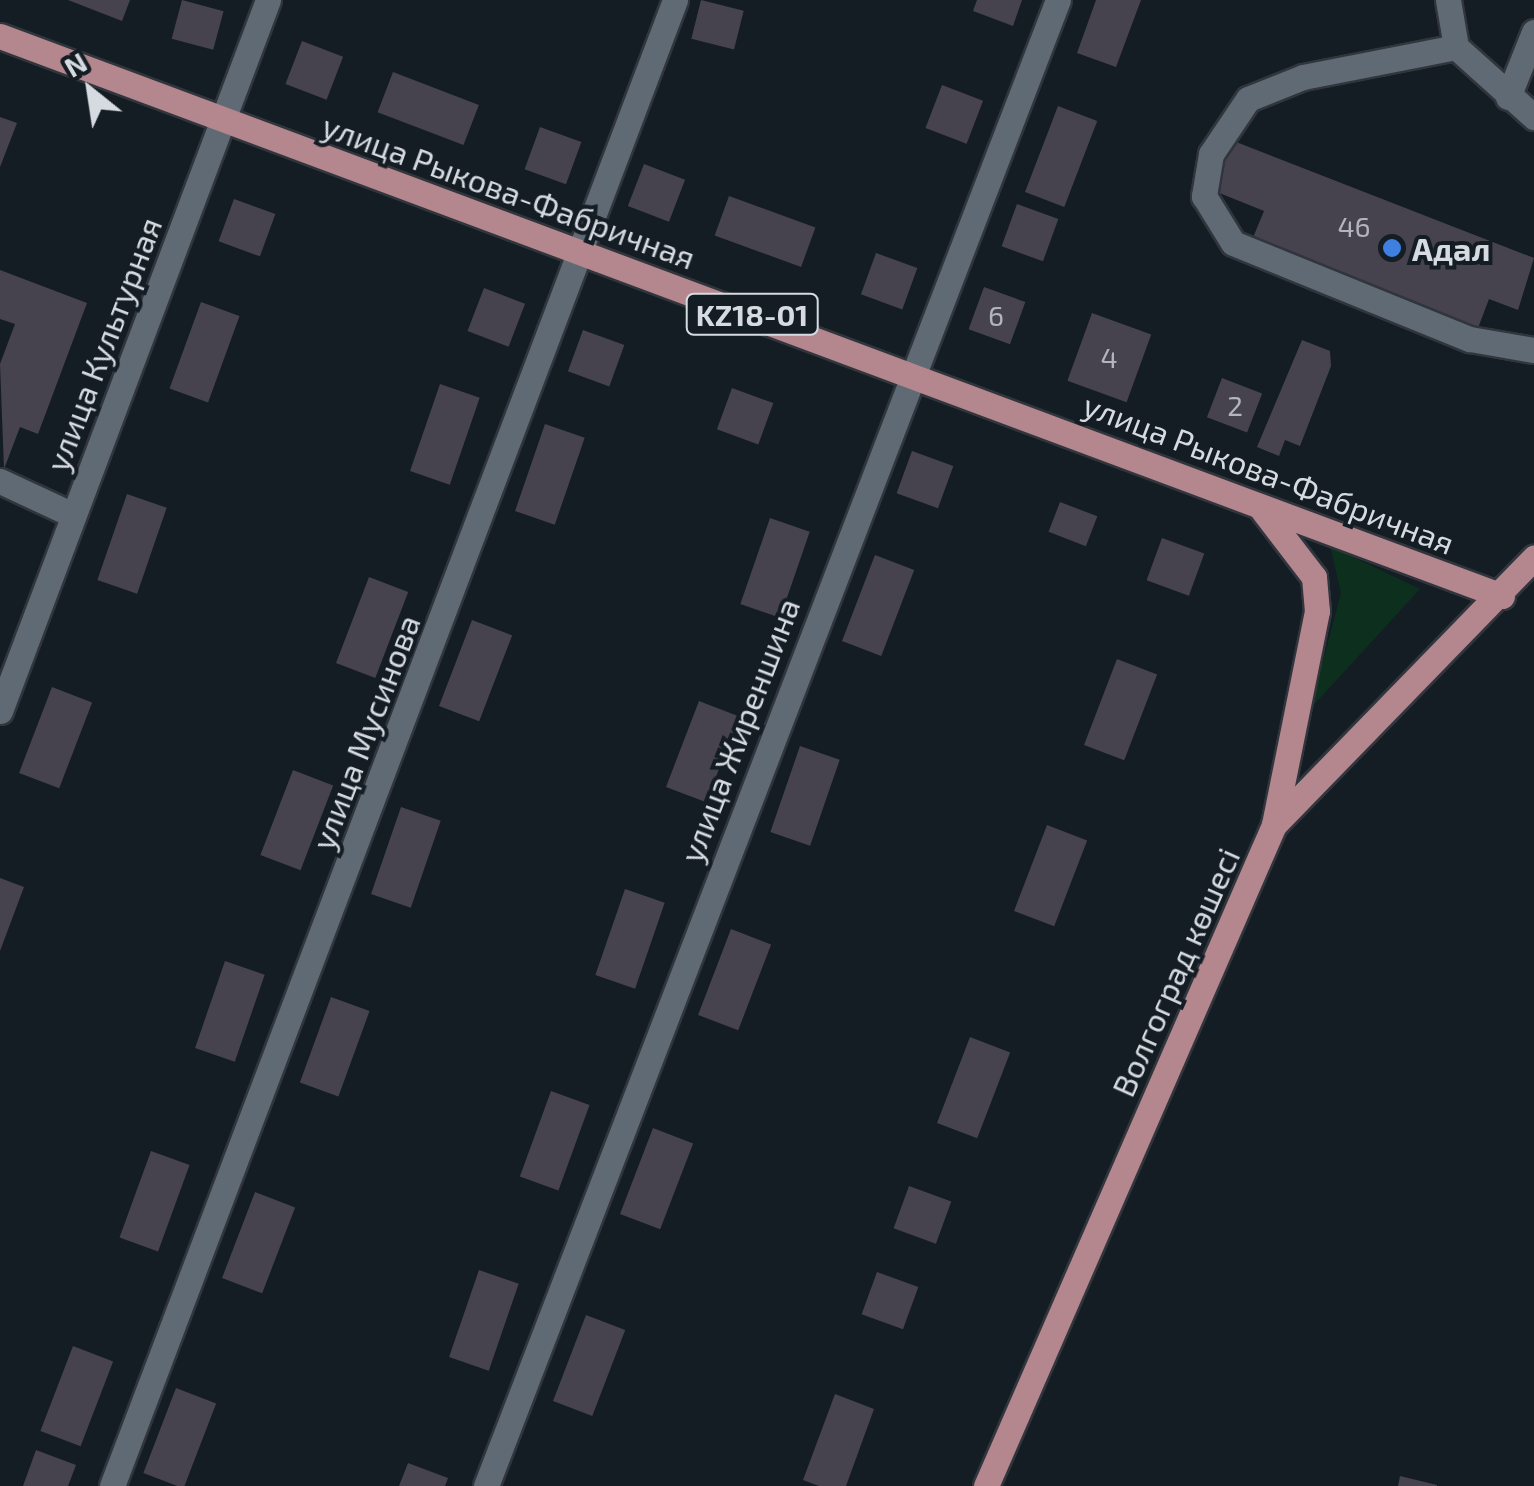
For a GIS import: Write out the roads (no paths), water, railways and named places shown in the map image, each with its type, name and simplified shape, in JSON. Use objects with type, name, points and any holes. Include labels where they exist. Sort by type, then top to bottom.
[{"type":"main road","name":"улица Рыкова-Фабричная","points":[[0,36],[222,122],[910,372],[1502,596]]},
{"type":"main road","points":[[1258,504],[1314,577],[1317,612],[1274,825]]},
{"type":"main road","name":"Волгоград көшесі","points":[[986,1486],[1274,825],[1502,596],[1534,558]]},
{"type":"street","name":"улица Культурная","points":[[0,711],[268,0]]},
{"type":"street","name":"улица Мусинова","points":[[112,1486],[584,251],[675,0]]},
{"type":"street","name":"улица Жиреншина","points":[[486,1486],[910,372],[1058,0]]},
{"type":"street","points":[[1448,0],[1456,47],[1508,98],[1534,117]]},
{"type":"street","points":[[1508,98],[1534,32]]},
{"type":"street","points":[[1456,47],[1303,77],[1248,100],[1212,154],[1204,196],[1233,243],[1470,339],[1534,350]]},
{"type":"street","points":[[0,482],[73,514]]},
{"type":"place","name":"Адал","points":[[1392,248]]}]
